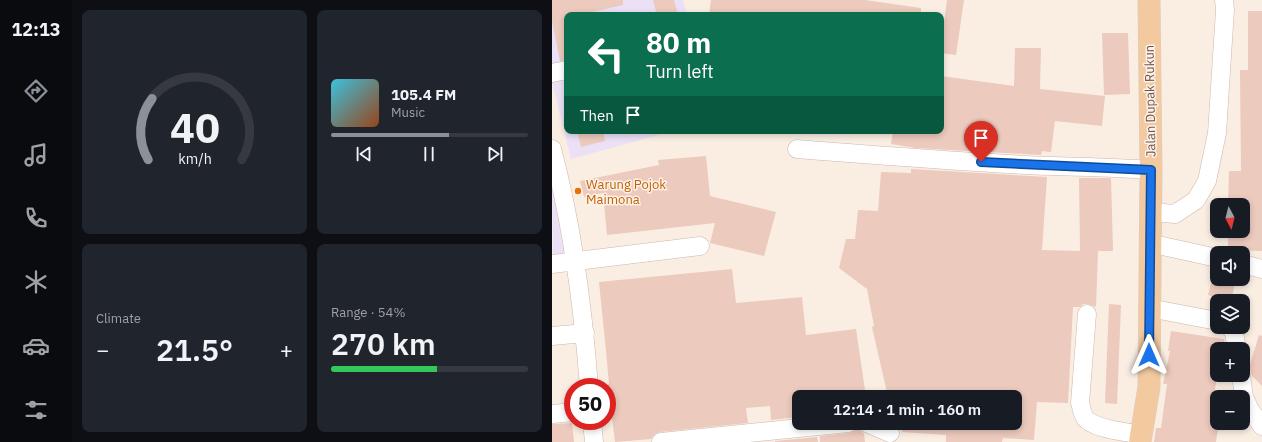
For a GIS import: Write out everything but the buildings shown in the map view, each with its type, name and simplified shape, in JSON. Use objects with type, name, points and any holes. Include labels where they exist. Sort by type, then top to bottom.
[{"type":"main road","name":"Jalan Dupak Rukun","points":[[1141,438],[1149,387],[1151,170],[1149,0]]},
{"type":"lane","points":[[1150,212],[1175,214],[1196,200],[1207,181],[1217,133],[1225,10],[1224,0]]},
{"type":"lane","points":[[552,73],[564,71]]},
{"type":"lane","points":[[797,149],[902,158],[1151,170]]},
{"type":"lane","points":[[553,155],[576,262],[585,333],[588,378]]},
{"type":"lane","points":[[1150,243],[1210,256]]},
{"type":"lane","points":[[552,264],[700,246]]},
{"type":"lane","points":[[1250,266],[1262,269]]},
{"type":"lane","points":[[1149,308],[1210,320]]},
{"type":"lane","points":[[1087,314],[1080,403],[1082,413],[1086,419],[1093,424],[1141,438]]},
{"type":"lane","points":[[552,336],[585,333]]},
{"type":"lane","points":[[1242,382],[1244,397],[1250,410],[1262,426]]},
{"type":"lane","points":[[552,414],[564,413]]},
{"type":"lane","points":[[661,442],[792,429]]},
{"type":"lane","points":[[593,430],[594,442]]},
{"type":"lane","points":[[883,430],[890,433]]},
{"type":"shaded area","points":[[552,0],[683,0],[686,12],[564,12],[564,131],[552,82]]},
{"type":"shaded area","points":[[565,134],[662,134],[571,159]]},
{"type":"shaded area","points":[[552,178],[554,182],[565,257],[553,259]]},
{"type":"place","name":"Warung Pojok Maimona","points":[[578,191]]},
{"type":"route","points":[[981,162],[1151,170],[1149,355]]}]
